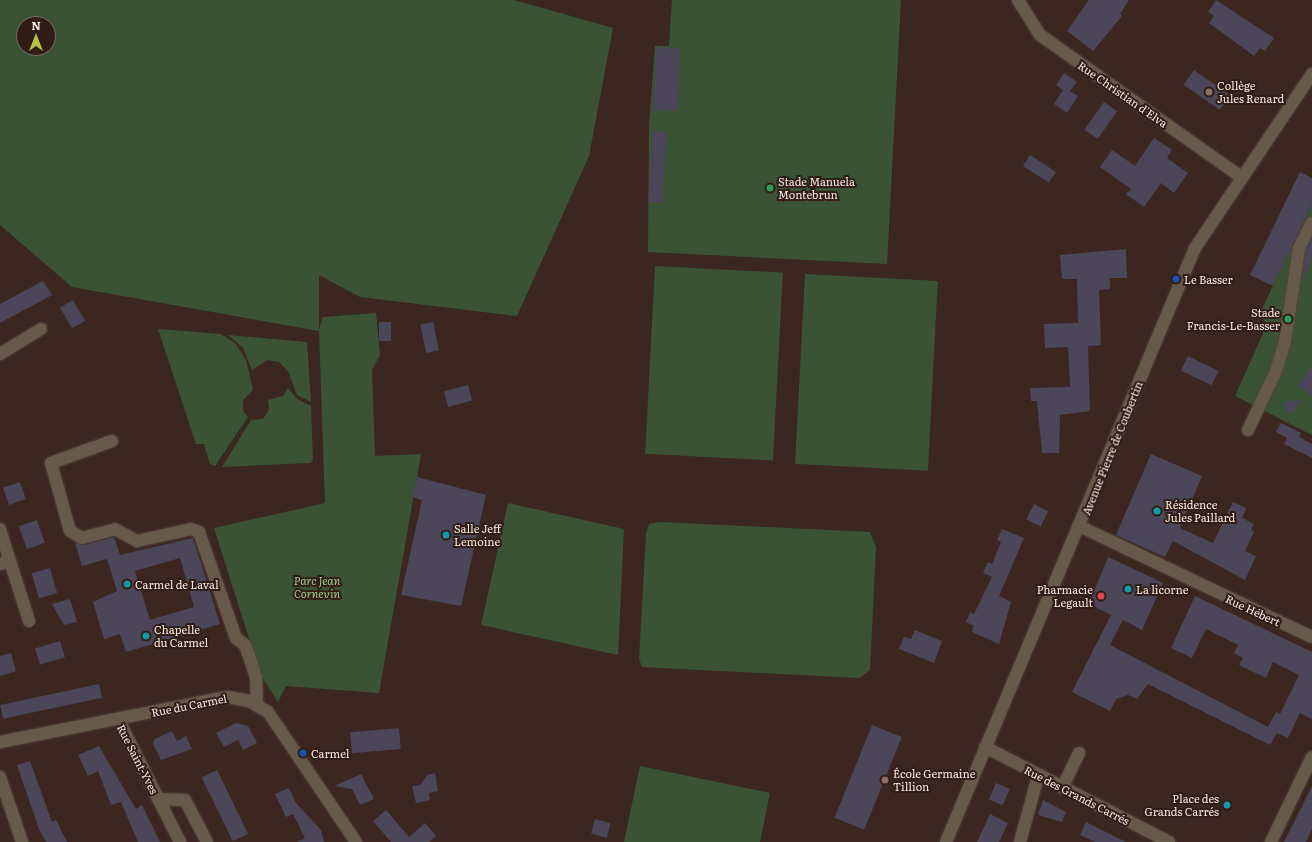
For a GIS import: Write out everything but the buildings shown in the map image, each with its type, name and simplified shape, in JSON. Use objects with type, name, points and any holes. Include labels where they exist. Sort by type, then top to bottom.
[{"type":"street","name":"Rue Christian d'Elva","points":[[1018,0],[1040,35],[1241,177]]},
{"type":"street","name":"Avenue Pierre de Coubertin","points":[[946,842],[1080,526],[1183,274],[1241,177],[1312,74]]},
{"type":"street","points":[[1248,430],[1276,370],[1285,341],[1299,248],[1312,223]]},
{"type":"street","points":[[0,354],[41,329]]},
{"type":"street","points":[[112,441],[50,463],[70,531],[74,536],[82,538],[115,529],[137,541],[191,529],[199,532],[236,638],[244,645],[250,659],[256,677],[257,705]]},
{"type":"street","name":"Rue Hébert","points":[[1080,526],[1312,637]]},
{"type":"street","points":[[0,529],[5,563],[29,621]]},
{"type":"street","name":"Rue du Carmel","points":[[0,742],[228,697],[257,705],[268,712],[356,842]]},
{"type":"street","name":"Rue Saint-Yves","points":[[118,719],[180,842]]},
{"type":"street","name":"Rue des Grands Carrés","points":[[985,747],[1038,776],[1169,842]]},
{"type":"street","points":[[1062,788],[1079,753]]},
{"type":"street","points":[[1271,842],[1312,757]]},
{"type":"street","points":[[1020,842],[1038,776]]},
{"type":"street","points":[[0,777],[22,842]]},
{"type":"street","name":"Rue Saint-Yves","points":[[158,799],[185,800],[207,842]]},
{"type":"green space","name":"Parc Jean Cornevin","points":[[0,0],[514,0],[613,28],[589,156],[517,316],[360,297],[319,275],[319,329],[323,317],[376,313],[380,355],[372,370],[375,456],[421,454],[379,693],[286,686],[278,702],[261,676],[214,528],[325,503],[319,331],[72,287],[0,225]]},
{"type":"green space","name":"Stade Manuela Montebrun","points":[[672,0],[901,0],[887,264],[648,252],[649,124],[655,46],[669,46]]},
{"type":"green space","name":"Stade Francis-Le-Basser","points":[[1312,204],[1312,435],[1235,396],[1265,329],[1262,309]]},
{"type":"green space","points":[[655,266],[783,273],[773,460],[645,454]]},
{"type":"green space","points":[[805,274],[938,281],[928,471],[795,464]]},
{"type":"green space","points":[[158,329],[221,334],[236,344],[246,360],[253,390],[243,400],[243,411],[248,417],[215,466],[210,464],[204,444],[196,444]]},
{"type":"green space","points":[[228,335],[307,342],[311,402],[297,395],[288,371],[279,362],[267,360],[252,370],[243,348]]},
{"type":"green space","points":[[288,388],[297,399],[311,406],[313,460],[310,463],[222,467],[251,420],[263,419],[269,410],[268,400],[283,396]]},
{"type":"green space","points":[[508,503],[624,529],[618,655],[481,625]]},
{"type":"green space","points":[[660,522],[870,532],[876,547],[870,670],[859,678],[642,667],[639,659],[646,534],[649,524]]},
{"type":"green space","points":[[640,766],[770,793],[760,842],[624,842]]},
{"type":"place","name":"Collège Jules Renard","points":[[1209,92]]},
{"type":"place","name":"Stade Manuela Montebrun","points":[[770,188]]},
{"type":"place","name":"Le Basser","points":[[1176,279]]},
{"type":"place","name":"Stade Francis-Le-Basser","points":[[1288,319]]},
{"type":"place","name":"Résidence Jules Paillard","points":[[1157,511]]},
{"type":"place","name":"Salle Jeff Lemoine","points":[[446,535]]},
{"type":"place","name":"Carmel de Laval","points":[[127,584]]},
{"type":"place","name":"La licorne","points":[[1128,589]]},
{"type":"place","name":"Pharmacie Legault","points":[[1101,596]]},
{"type":"place","name":"Chapelle du Carmel","points":[[146,636]]},
{"type":"place","name":"Carmel","points":[[303,753]]},
{"type":"place","name":"École Germaine Tillion","points":[[885,780]]},
{"type":"place","name":"Place des Grands Carrés","points":[[1227,805]]}]
